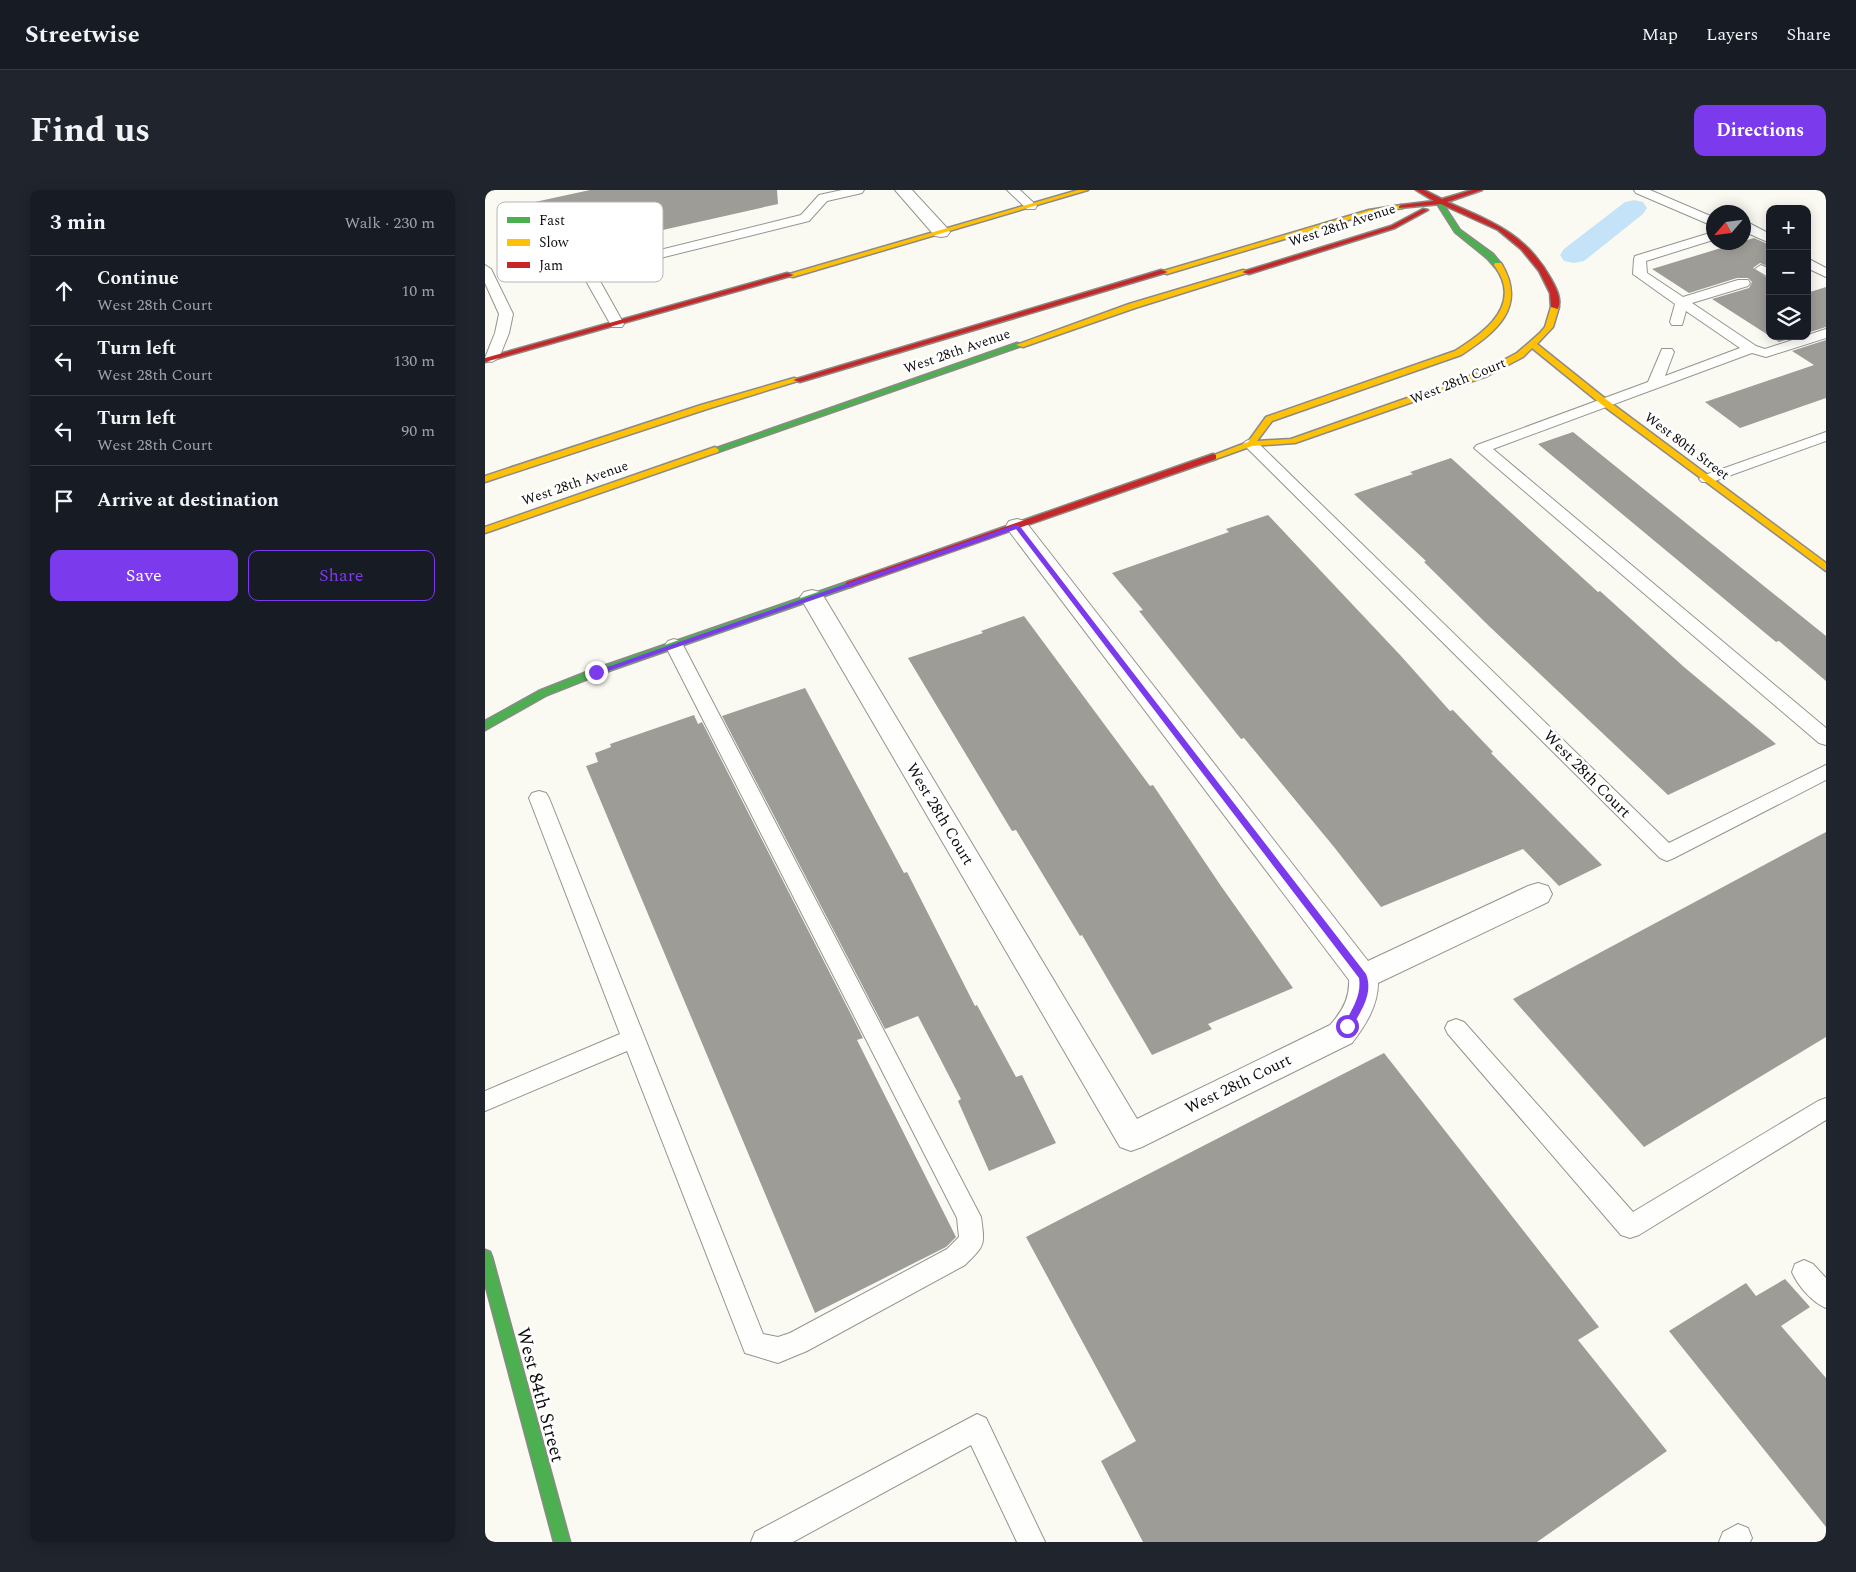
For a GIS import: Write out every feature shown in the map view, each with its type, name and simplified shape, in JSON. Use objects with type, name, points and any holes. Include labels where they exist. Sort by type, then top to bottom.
[{"type":"street","points":[[903,190],[941,232]]},
{"type":"street","points":[[488,359],[1085,190]]},
{"type":"street","points":[[1419,190],[1439,202]]},
{"type":"street","name":"West 28th Avenue","points":[[485,479],[704,407],[1371,211],[1439,202],[1479,190]]},
{"type":"street","name":"West 28th Avenue","points":[[485,530],[1132,306],[1393,227],[1439,202]]},
{"type":"street","name":"West 28th Court","points":[[485,726],[543,693],[674,645],[1251,444],[1292,441],[1484,374],[1520,355],[1533,345],[1549,327],[1555,312],[1556,304],[1553,289],[1543,270],[1524,248],[1494,225],[1439,202]]},
{"type":"street","name":"West 28th Court","points":[[1251,444],[1269,419],[1458,352],[1485,336],[1494,327],[1506,309],[1509,300],[1508,282],[1494,260],[1458,233],[1439,202]]},
{"type":"street","name":"West 80th Street","points":[[1533,345],[1604,402],[1826,568]]},
{"type":"street","points":[[1017,526],[1363,977],[1538,894]]},
{"type":"street","name":"West 28th Court","points":[[813,597],[1131,1137],[1341,1034],[1355,1015],[1361,1000],[1365,987],[1363,977]]},
{"type":"street","name":"West 84th Street","points":[[485,1257],[562,1542]]},
{"type":"lane","points":[[663,253],[805,218],[820,194],[858,190]]},
{"type":"lane","points":[[1013,190],[1031,206]]},
{"type":"lane","points":[[1640,190],[1695,211],[1706,218]]},
{"type":"lane","points":[[1676,190],[1695,211]]},
{"type":"lane","points":[[1751,228],[1766,238]]},
{"type":"lane","points":[[1706,242],[1683,246],[1640,259],[1640,274],[1751,349],[1766,353],[1826,333]]},
{"type":"lane","points":[[1683,246],[1697,255]]},
{"type":"lane","points":[[1658,253],[1672,263]]},
{"type":"lane","points":[[1811,265],[1826,273]]},
{"type":"lane","points":[[485,269],[506,314],[502,333],[488,359]]},
{"type":"lane","points":[[1682,302],[1712,288],[1739,281]]},
{"type":"lane","points":[[593,282],[617,324]]},
{"type":"lane","points":[[1677,322],[1682,302]]},
{"type":"lane","points":[[1751,349],[1482,448],[1826,738]]},
{"type":"lane","points":[[1655,384],[1667,352]]},
{"type":"lane","points":[[1707,479],[1826,436]]},
{"type":"lane","name":"West 28th Court","points":[[1251,444],[1667,853],[1826,772]]},
{"type":"lane","points":[[539,798],[754,1344],[778,1350],[798,1342],[956,1257],[972,1241],[969,1217],[674,645]]},
{"type":"lane","points":[[1456,1028],[1630,1227],[1826,1108]]},
{"type":"lane","points":[[485,1101],[633,1038]]},
{"type":"lane","points":[[1804,1272],[1826,1296]]},
{"type":"lane","points":[[765,1542],[977,1427],[1031,1542]]},
{"type":"building","points":[[590,190],[777,190],[778,204],[663,230],[663,202],[535,202]]},
{"type":"building","points":[[1754,238],[1766,243],[1766,265],[1760,263],[1753,268],[1766,277],[1766,334],[1712,299],[1749,288],[1752,282],[1748,278],[1737,278],[1689,293],[1652,269],[1715,250],[1751,250],[1751,239]]},
{"type":"building","points":[[1826,287],[1826,327],[1811,332],[1811,295],[1811,292]]},
{"type":"building","points":[[1826,340],[1826,398],[1740,428],[1705,402],[1814,365],[1792,351]]},
{"type":"building","points":[[1573,432],[1826,636],[1826,681],[1779,641],[1776,642],[1538,444]]},
{"type":"building","points":[[1451,458],[1598,592],[1600,591],[1684,667],[1776,744],[1668,795],[1490,627],[1424,562],[1426,561],[1354,494],[1413,474],[1410,472]]},
{"type":"building","points":[[1268,515],[1401,656],[1450,711],[1453,710],[1493,752],[1491,753],[1602,865],[1559,886],[1523,849],[1381,907],[1244,738],[1241,739],[1139,611],[1143,610],[1112,573],[1229,532],[1226,529]]},
{"type":"building","points":[[1024,616],[1150,786],[1153,785],[1293,988],[1208,1024],[1212,1029],[1152,1055],[1082,935],[1080,936],[1016,830],[1012,831],[908,658],[983,633],[981,631]]},
{"type":"building","points":[[805,688],[904,873],[907,872],[975,1006],[977,1005],[1016,1077],[1022,1075],[1056,1143],[989,1171],[958,1101],[961,1099],[918,1016],[885,1029],[722,716]]},
{"type":"building","points":[[694,715],[698,724],[702,722],[863,1038],[857,1040],[956,1237],[946,1247],[815,1313],[586,766],[598,762],[595,753],[611,747],[610,744]]},
{"type":"building","points":[[1826,832],[1826,1037],[1644,1147],[1513,999]]},
{"type":"building","points":[[1384,1053],[1599,1327],[1578,1340],[1667,1451],[1537,1542],[1143,1542],[1101,1461],[1136,1441],[1026,1237]]},
{"type":"building","points":[[1785,1279],[1810,1307],[1781,1326],[1826,1378],[1826,1527],[1669,1331],[1746,1283],[1756,1296]]},
{"type":"waterway","points":[[1574,255],[1634,208]]},
{"type":"traffic: fast","points":[[1439,202],[1457,231],[1490,256],[1498,265]]},
{"type":"traffic: fast","points":[[715,450],[1020,345]]},
{"type":"traffic: fast","points":[[485,726],[543,693],[596,672],[850,584]]},
{"type":"traffic: fast","points":[[485,1257],[562,1542]]},
{"type":"traffic: slow","points":[[790,275],[1085,190]]},
{"type":"traffic: slow","points":[[1164,272],[1371,211],[1401,207]]},
{"type":"traffic: slow","points":[[1251,444],[1269,419],[1458,353],[1482,337],[1501,316],[1507,305],[1509,292],[1506,279],[1498,265]]},
{"type":"traffic: slow","points":[[1020,345],[1132,306],[1246,272]]},
{"type":"traffic: slow","points":[[1213,457],[1251,444],[1292,441],[1484,374],[1520,355],[1543,335],[1549,327],[1555,307]]},
{"type":"traffic: slow","points":[[1533,345],[1604,402],[1826,568]]},
{"type":"traffic: slow","points":[[485,479],[704,407],[797,380]]},
{"type":"traffic: slow","points":[[485,530],[715,450]]},
{"type":"traffic: jam","points":[[1419,190],[1437,200],[1493,224],[1516,241],[1537,263],[1547,278],[1555,296],[1555,307]]},
{"type":"traffic: jam","points":[[1401,207],[1439,202],[1479,190]]},
{"type":"traffic: jam","points":[[1246,272],[1393,227],[1425,210]]},
{"type":"traffic: jam","points":[[797,380],[1164,272]]},
{"type":"traffic: jam","points":[[485,360],[790,275]]},
{"type":"traffic: jam","points":[[850,584],[1213,457]]},
{"type":"route","points":[[596,672],[1017,526],[1363,977],[1365,987],[1361,1000],[1355,1015],[1347,1026]]}]
